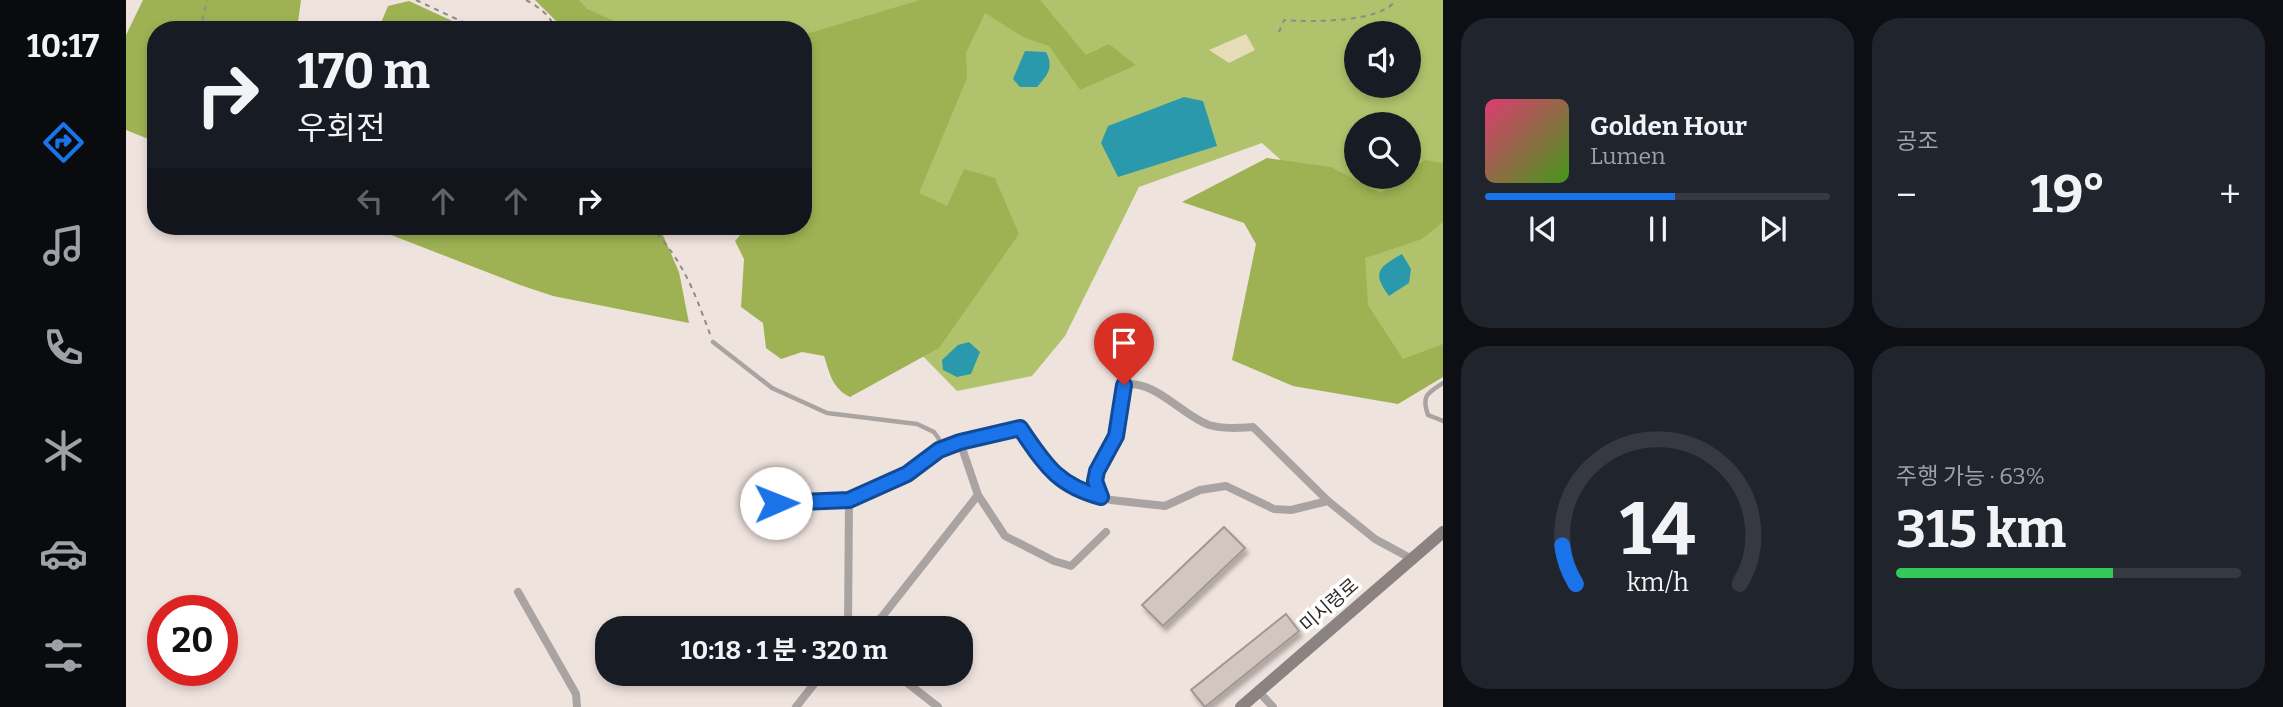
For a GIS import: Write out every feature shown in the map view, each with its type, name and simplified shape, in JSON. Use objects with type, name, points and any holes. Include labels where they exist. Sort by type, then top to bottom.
[{"type":"main road","name":"미시령로","points":[[1246,705],[1443,532]]},
{"type":"street","points":[[1101,497],[1095,481],[1097,471],[1116,436],[1124,385],[1132,384],[1149,388],[1208,424],[1231,428],[1253,427],[1328,501],[1375,539],[1412,559]]},
{"type":"street","points":[[1106,532],[1071,566],[1005,536],[978,495],[960,442],[1020,428],[1051,472],[1083,492],[1101,497],[1165,506],[1200,490],[1226,486],[1274,509],[1291,510],[1328,501]]},
{"type":"street","points":[[883,616],[978,495]]},
{"type":"street","points":[[848,616],[849,500]]},
{"type":"street","points":[[518,592],[576,694],[577,707]]},
{"type":"street","points":[[796,707],[813,686]]},
{"type":"street","points":[[911,686],[938,707]]},
{"type":"street","points":[[1259,692],[1273,707]]},
{"type":"lane","points":[[713,342],[772,388],[827,412],[917,424],[934,432],[939,439],[939,450]]},
{"type":"lane","points":[[1443,383],[1427,393],[1424,404],[1428,415],[1443,421]]},
{"type":"lane","points":[[776,503],[849,500],[907,474],[939,450],[960,442]]},
{"type":"path","points":[[202,21],[207,0]]},
{"type":"path","points":[[416,0],[461,21]]},
{"type":"path","points":[[526,0],[539,7],[552,21]]},
{"type":"path","points":[[1279,32],[1284,20],[1317,22],[1349,19],[1377,12],[1394,4],[1396,0]]},
{"type":"path","points":[[658,235],[678,259],[690,282],[713,342]]},
{"type":"green space","points":[[143,0],[301,0],[298,21],[147,21],[147,138],[126,130],[126,35]]},
{"type":"green space","points":[[535,0],[579,0],[587,9],[614,21],[556,21]]},
{"type":"green space","points":[[568,0],[976,0],[812,47],[812,21],[600,21]]},
{"type":"green space","points":[[920,0],[1040,0],[1086,55],[1109,44],[1136,65],[1080,90],[1049,46],[1025,38],[985,13],[966,53],[967,78],[919,193],[947,206],[964,169],[995,178],[1019,234],[939,348],[850,397],[835,385],[824,356],[802,352],[781,359],[766,348],[763,323],[741,307],[744,259],[735,241],[740,235],[812,235],[812,32]]},
{"type":"green space","points":[[977,0],[1443,0],[1443,350],[1401,366],[1294,172],[1262,143],[1139,187],[1065,336],[1032,376],[957,391],[913,346],[893,248]]},
{"type":"green space","points":[[409,1],[452,21],[382,21],[388,6]]},
{"type":"green space","points":[[1267,158],[1331,167],[1344,174],[1344,189],[1373,189],[1381,193],[1386,189],[1421,189],[1421,163],[1425,160],[1443,163],[1443,222],[1422,239],[1365,258],[1368,305],[1403,359],[1443,344],[1443,377],[1398,404],[1293,386],[1232,360],[1256,244],[1244,223],[1182,202]]},
{"type":"green space","points":[[391,235],[663,235],[679,272],[689,323],[553,296]]},
{"type":"sand","points":[[1246,34],[1255,50],[1229,63],[1209,50]]},
{"type":"water","points":[[1025,51],[1046,52],[1050,62],[1049,71],[1037,87],[1020,87],[1013,79]]},
{"type":"water","points":[[1184,97],[1203,101],[1217,146],[1118,177],[1101,143],[1108,126]]},
{"type":"water","points":[[1402,254],[1411,269],[1409,283],[1389,296],[1380,281],[1380,271]]},
{"type":"water","points":[[969,342],[980,352],[971,374],[957,377],[943,370],[942,360],[958,345]]},
{"type":"building","points":[[1224,527],[1245,548],[1163,626],[1142,605]]},
{"type":"building","points":[[1286,614],[1299,631],[1205,707],[1191,690]]},
{"type":"route","points":[[776,503],[849,500],[907,474],[939,450],[960,442],[1020,428],[1051,472],[1083,492],[1101,497],[1095,481],[1097,471],[1116,436],[1124,385]]}]
